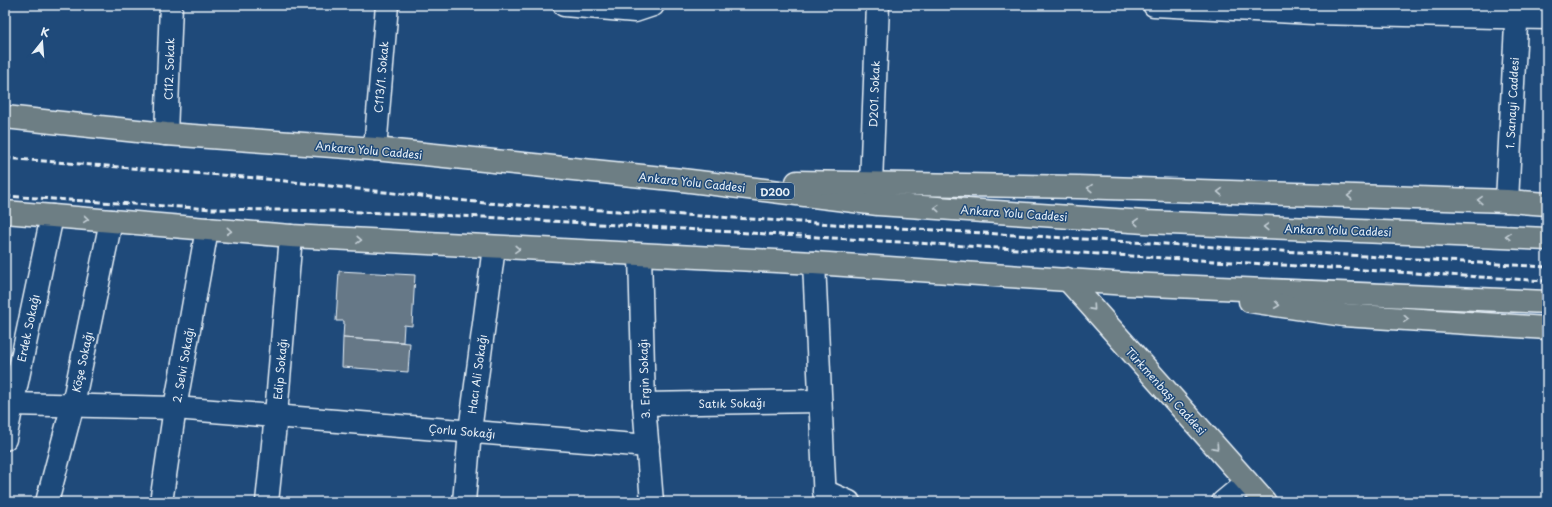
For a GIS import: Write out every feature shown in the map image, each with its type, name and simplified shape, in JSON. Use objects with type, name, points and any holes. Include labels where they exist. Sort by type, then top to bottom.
[{"type":"main road","name":"Ankara Yolu Caddesi","points":[[5,117],[166,134],[375,149],[682,180],[878,204],[1137,222],[1547,239]]},
{"type":"main road","points":[[682,180],[1077,187],[1507,201],[1547,204]]},
{"type":"main road","points":[[5,212],[291,236],[814,264],[1128,284],[1547,302]]},
{"type":"main road","name":"Türkmenbaşı Caddesi","points":[[1067,279],[1265,502]]},
{"type":"main road","points":[[1128,284],[1342,315],[1547,328]]},
{"type":"street","name":"C112. Sokak","points":[[166,134],[171,5]]},
{"type":"street","name":"C113/1. Sokak","points":[[375,149],[387,5]]},
{"type":"street","points":[[564,5],[635,11],[652,5]]},
{"type":"street","name":"D201. Sokak","points":[[871,183],[878,5]]},
{"type":"street","points":[[1154,5],[1516,12],[1547,18]]},
{"type":"street","name":"1. Sanayi Caddesi","points":[[1507,201],[1516,12]]},
{"type":"street","name":"Erdek Sokağı","points":[[8,422],[52,216]]},
{"type":"street","name":"Köşe Sokağı","points":[[47,502],[73,404],[110,221]]},
{"type":"street","name":"2. Selvi Sokağı","points":[[161,502],[175,408],[207,229]]},
{"type":"street","name":"Edip Sokağı","points":[[267,502],[291,236]]},
{"type":"street","name":"Hacı Ali Sokağı","points":[[464,502],[470,431],[494,247]]},
{"type":"street","name":"3. Ergin Sokağı","points":[[640,255],[644,404],[652,502]]},
{"type":"street","points":[[814,264],[824,497],[850,502]]},
{"type":"street","name":"Satık Sokağı","points":[[644,404],[820,401]]},
{"type":"street","name":"Çorlu Sokağı","points":[[8,422],[73,404],[175,408],[276,415],[648,446]]},
{"type":"street","points":[[1223,502],[1247,482]]},
{"type":"building","points":[[339,271],[415,275],[412,326],[404,325],[403,342],[343,338],[344,321],[336,321]]},
{"type":"building","points":[[343,338],[410,343],[408,372],[342,367]]},
{"type":"railway","points":[[5,158],[257,178],[485,203],[1547,267]]},
{"type":"railway","points":[[5,196],[213,209],[334,211],[484,217],[1547,281]]}]
